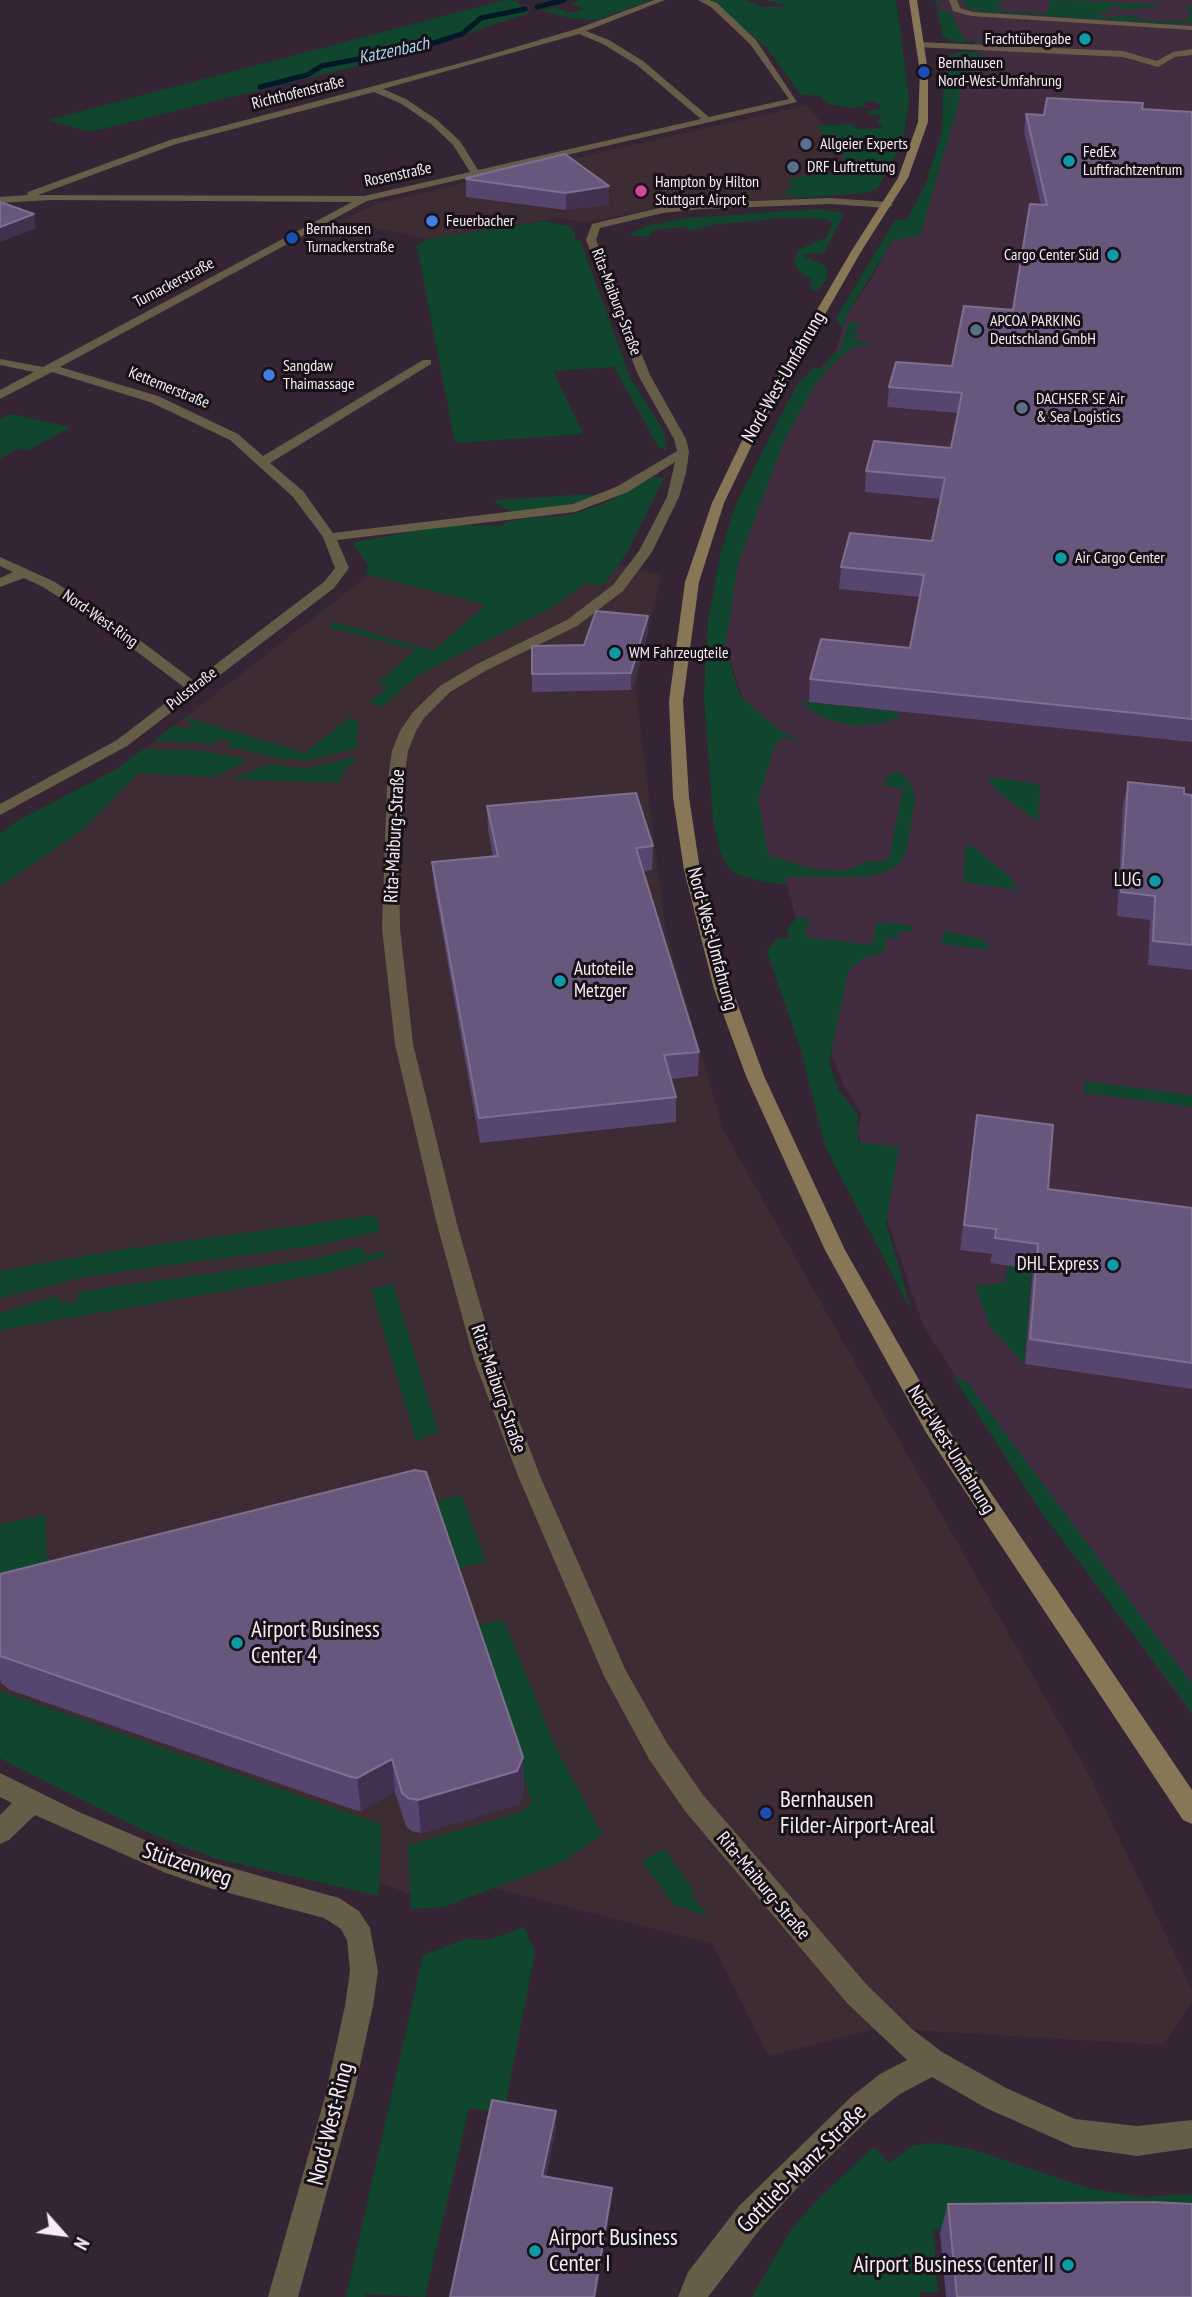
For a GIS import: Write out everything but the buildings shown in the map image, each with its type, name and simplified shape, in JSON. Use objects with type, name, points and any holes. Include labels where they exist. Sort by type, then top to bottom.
[{"type":"main road","name":"Nord-West-Umfahrung","points":[[914,0],[918,45],[924,72],[923,122],[903,178],[857,250],[772,395],[733,470],[704,541],[684,621],[676,701],[681,797],[692,870],[723,989],[750,1064],[835,1250],[934,1428],[1192,1812]]},
{"type":"street","name":"Richthofenstraße","points":[[26,198],[59,181],[173,142],[376,89],[579,31],[661,0]]},
{"type":"street","points":[[702,0],[713,5],[753,42],[794,100]]},
{"type":"street","points":[[953,0],[956,9],[971,14],[1192,28]]},
{"type":"street","points":[[579,31],[606,42],[640,63],[680,94],[706,119]]},
{"type":"street","points":[[1170,45],[1192,43]]},
{"type":"street","points":[[918,45],[1135,56],[1158,64],[1173,55],[1192,52]]},
{"type":"street","points":[[1135,56],[1149,50]]},
{"type":"street","points":[[376,89],[403,101],[434,122],[457,143],[476,174]]},
{"type":"street","name":"Rosenstraße","points":[[0,200],[364,199],[794,100]]},
{"type":"street","name":"Turnackerstraße","points":[[0,395],[364,199]]},
{"type":"street","name":"Rita-Maiburg-Straße","points":[[888,205],[830,201],[702,206],[634,216],[596,226],[591,240],[610,289],[644,375],[680,439],[682,452],[673,497],[645,552],[618,588],[572,623],[482,667],[445,690],[418,715],[408,731],[400,751],[395,787],[391,874],[391,928],[404,1044],[447,1224],[485,1360],[572,1581],[616,1676],[658,1751],[694,1803],[856,1994],[902,2039],[932,2062],[996,2098],[1074,2133],[1137,2141],[1190,2131]]},
{"type":"street","name":"Kettemerstraße","points":[[0,362],[47,370],[132,391],[178,409],[234,437],[299,494],[329,537]]},
{"type":"street","points":[[264,461],[427,362]]},
{"type":"street","points":[[329,537],[575,508],[623,489],[682,452]]},
{"type":"street","name":"Pulsstraße","points":[[0,810],[122,743],[338,576],[341,560],[329,537]]},
{"type":"street","name":"Nord-West-Ring","points":[[0,561],[25,572],[100,617],[194,688]]},
{"type":"street","points":[[0,583],[25,572]]},
{"type":"street","name":"Stützenweg","points":[[0,1784],[31,1801],[166,1861],[330,1907],[350,1920],[360,1937],[362,1948]]},
{"type":"street","points":[[0,1832],[31,1801]]},
{"type":"street","name":"Nord-West-Ring","points":[[283,2297],[342,2084],[359,2006],[364,1971],[362,1948]]},
{"type":"street","name":"Gottlieb-Manz-Straße","points":[[693,2297],[699,2283],[750,2217],[788,2178],[861,2107],[890,2084],[932,2062]]},
{"type":"shaded area","points":[[936,0],[1192,0],[1192,1714],[1043,1513],[923,1325],[857,1130],[862,1113],[844,1087],[787,930],[796,919],[785,877],[767,869],[744,738],[741,693],[726,649],[721,617],[730,553],[807,382],[836,351],[846,316],[870,281],[902,222],[911,219],[940,157],[949,56],[956,52],[976,52],[974,40],[951,39]]},
{"type":"shaded area","points":[[808,105],[856,171],[798,198],[662,207],[588,222],[558,218],[428,239],[340,221],[379,203]]},
{"type":"shaded area","points":[[478,533],[661,575],[635,687],[665,927],[723,1130],[1089,1775],[1192,1990],[1192,2003],[1163,2045],[879,2028],[769,2056],[713,1944],[478,1884],[407,1893],[45,1749],[0,1724],[0,840],[118,770],[374,571]]},
{"type":"green space","points":[[505,0],[517,1],[529,13],[401,55],[90,132],[48,120]]},
{"type":"green space","points":[[579,0],[652,0],[596,20],[569,18],[541,10],[556,8],[570,13],[585,9],[571,4]]},
{"type":"green space","points":[[710,0],[746,0],[762,7],[784,7],[784,4],[765,0],[896,0],[909,98],[903,142],[877,189],[864,193],[798,198],[783,193],[793,185],[789,178],[854,170],[817,126],[852,124],[857,129],[883,128],[877,120],[882,119],[879,115],[871,115],[867,111],[882,109],[876,101],[862,102],[866,107],[848,108],[826,103],[821,96],[801,95],[766,47]]},
{"type":"green space","points":[[935,0],[944,0],[937,2],[938,9],[952,14],[964,40],[1007,42],[955,42],[943,37]]},
{"type":"green space","points":[[963,0],[1001,0],[998,11],[1047,14],[1050,0],[1156,4],[1160,6],[1125,10],[1117,6],[1106,7],[1112,11],[1098,13],[1105,17],[1133,15],[1140,19],[1168,21],[1187,20],[1190,11],[1183,6],[1192,6],[1192,22],[1179,24],[984,12],[965,7]]},
{"type":"green space","points":[[962,51],[979,53],[986,59],[966,75],[962,91],[959,91],[958,95],[961,95],[920,236],[893,240],[846,316],[843,329],[836,318],[895,220],[907,220],[926,183],[942,132],[943,93],[950,56]]},
{"type":"green space","points":[[818,209],[844,213],[824,253],[801,255],[826,266],[828,277],[818,290],[810,290],[812,280],[799,271],[794,263],[798,250],[827,237],[832,223],[827,219],[783,218],[712,225],[691,231],[684,227],[653,230],[650,237],[628,235],[646,226],[689,218]]},
{"type":"green space","points":[[545,221],[569,226],[575,233],[574,240],[580,240],[630,377],[663,430],[667,447],[659,448],[614,367],[553,371],[583,434],[455,443],[417,246],[428,239]]},
{"type":"green space","points":[[849,322],[859,323],[854,340],[872,342],[852,348],[832,365],[815,385],[785,439],[738,563],[725,648],[740,696],[778,729],[802,742],[783,737],[775,745],[758,800],[768,855],[813,869],[846,871],[864,862],[888,861],[903,789],[885,786],[886,777],[896,771],[904,776],[912,786],[915,800],[906,852],[898,865],[883,873],[866,877],[786,877],[786,884],[769,883],[739,875],[730,869],[721,854],[713,820],[704,695],[708,621],[721,551],[736,504],[796,386],[814,367],[822,369],[833,354],[839,352]]},
{"type":"green space","points":[[9,414],[71,427],[27,451],[18,448],[0,459],[0,419]]},
{"type":"green space","points":[[651,477],[664,478],[628,551],[603,585],[585,583],[556,605],[417,676],[382,707],[369,703],[388,687],[377,683],[416,650],[329,627],[334,622],[433,651],[486,605],[366,574],[368,566],[354,544],[356,542],[446,525],[502,526],[506,522],[522,519],[571,515],[604,504]]},
{"type":"green space","points":[[592,494],[597,497],[570,506],[515,512],[501,507],[494,500]]},
{"type":"green space","points":[[806,702],[893,711],[902,716],[883,723],[856,726],[824,718],[801,704]]},
{"type":"green space","points":[[185,717],[305,753],[349,718],[359,721],[356,748],[308,761],[276,758],[227,746],[230,741],[218,739],[214,744],[155,740],[174,725],[186,729],[194,723],[182,719]]},
{"type":"green space","points":[[143,749],[203,751],[245,759],[245,762],[214,777],[138,773],[82,830],[0,887],[0,833],[19,820],[117,769]]},
{"type":"green space","points":[[358,757],[342,773],[340,783],[232,779],[269,764],[307,769]]},
{"type":"green space","points":[[987,777],[1040,784],[1038,822],[997,791]]},
{"type":"green space","points":[[971,845],[1010,877],[1019,890],[963,882],[966,846]]},
{"type":"green space","points":[[797,917],[809,918],[805,937],[872,945],[877,922],[912,926],[911,932],[900,931],[898,939],[886,938],[884,953],[864,958],[848,971],[829,1063],[838,1089],[857,1114],[858,1142],[899,1147],[886,1224],[912,1312],[825,1146],[801,1050],[767,952],[776,939],[790,938],[787,930]]},
{"type":"green space","points":[[944,931],[982,939],[991,950],[942,944]]},
{"type":"green space","points":[[1085,1081],[1192,1095],[1192,1107],[1084,1093]]},
{"type":"green space","points":[[376,1215],[380,1231],[320,1245],[89,1276],[0,1298],[0,1271],[112,1251]]},
{"type":"green space","points":[[361,1247],[365,1255],[384,1251],[386,1256],[328,1273],[0,1330],[0,1313],[58,1296],[60,1304],[78,1301],[78,1292],[313,1259]]},
{"type":"green space","points":[[1008,1257],[1033,1260],[1024,1364],[990,1327],[975,1286],[1005,1283]]},
{"type":"green space","points":[[393,1284],[438,1432],[416,1441],[371,1289]]},
{"type":"green space","points":[[953,1376],[968,1383],[1192,1684],[1192,1712],[1040,1510]]},
{"type":"green space","points":[[461,1495],[486,1561],[453,1570],[430,1503]]},
{"type":"green space","points":[[45,1515],[49,1591],[0,1606],[0,1524]]},
{"type":"green space","points":[[503,1619],[557,1750],[602,1834],[564,1861],[444,1907],[411,1909],[408,1845],[522,1812],[532,1802],[472,1627]]},
{"type":"green space","points":[[0,1691],[381,1824],[379,1896],[214,1858],[145,1831],[11,1764],[0,1758]]},
{"type":"green space","points":[[664,1849],[694,1891],[690,1894],[708,1916],[674,1905],[642,1861]]},
{"type":"green space","points":[[524,1927],[535,1952],[504,2113],[469,2108],[425,2297],[366,2294],[365,2297],[346,2297],[423,1955],[466,1939],[489,1940]]},
{"type":"green space","points":[[936,2143],[970,2149],[1087,2188],[1143,2197],[1192,2194],[1192,2232],[933,2229],[938,2292],[920,2292],[920,2297],[752,2297],[792,2228],[819,2198],[874,2147],[889,2163],[914,2145]]},
{"type":"waterway","name":"Katzenbach","points":[[537,7],[564,0]]},
{"type":"waterway","name":"Katzenbach","points":[[260,87],[307,75],[322,66],[421,47],[462,34],[481,18],[525,9]]},
{"type":"place","name":"Frachtübergabe","points":[[1085,39]]},
{"type":"place","name":"Bernhausen Nord-West-Umfahrung","points":[[924,72]]},
{"type":"place","name":"Allgeier Experts","points":[[806,144]]},
{"type":"place","name":"FedEx Luftfrachtzentrum","points":[[1069,161]]},
{"type":"place","name":"DRF Luftrettung","points":[[793,167]]},
{"type":"place","name":"Hampton by Hilton Stuttgart Airport","points":[[641,191]]},
{"type":"place","name":"Feuerbacher","points":[[432,221]]},
{"type":"place","name":"Bernhausen Turnackerstraße","points":[[292,238]]},
{"type":"place","name":"Cargo Center Süd","points":[[1113,255]]},
{"type":"place","name":"APCOA PARKING Deutschland GmbH","points":[[976,330]]},
{"type":"place","name":"Sangdaw Thaimassage","points":[[269,375]]},
{"type":"place","name":"DACHSER SE Air & Sea Logistics","points":[[1022,408]]},
{"type":"place","name":"Air Cargo Center","points":[[1061,558]]},
{"type":"place","name":"WM Fahrzeugteile","points":[[615,653]]},
{"type":"place","name":"LUG","points":[[1155,881]]},
{"type":"place","name":"Autoteile Metzger","points":[[560,981]]},
{"type":"place","name":"DHL Express","points":[[1113,1265]]},
{"type":"place","name":"Airport Business Center 4","points":[[237,1643]]},
{"type":"place","name":"Bernhausen Filder-Airport-Areal","points":[[766,1813]]},
{"type":"place","name":"Airport Business Center I","points":[[535,2251]]},
{"type":"place","name":"Airport Business Center II","points":[[1068,2265]]}]
